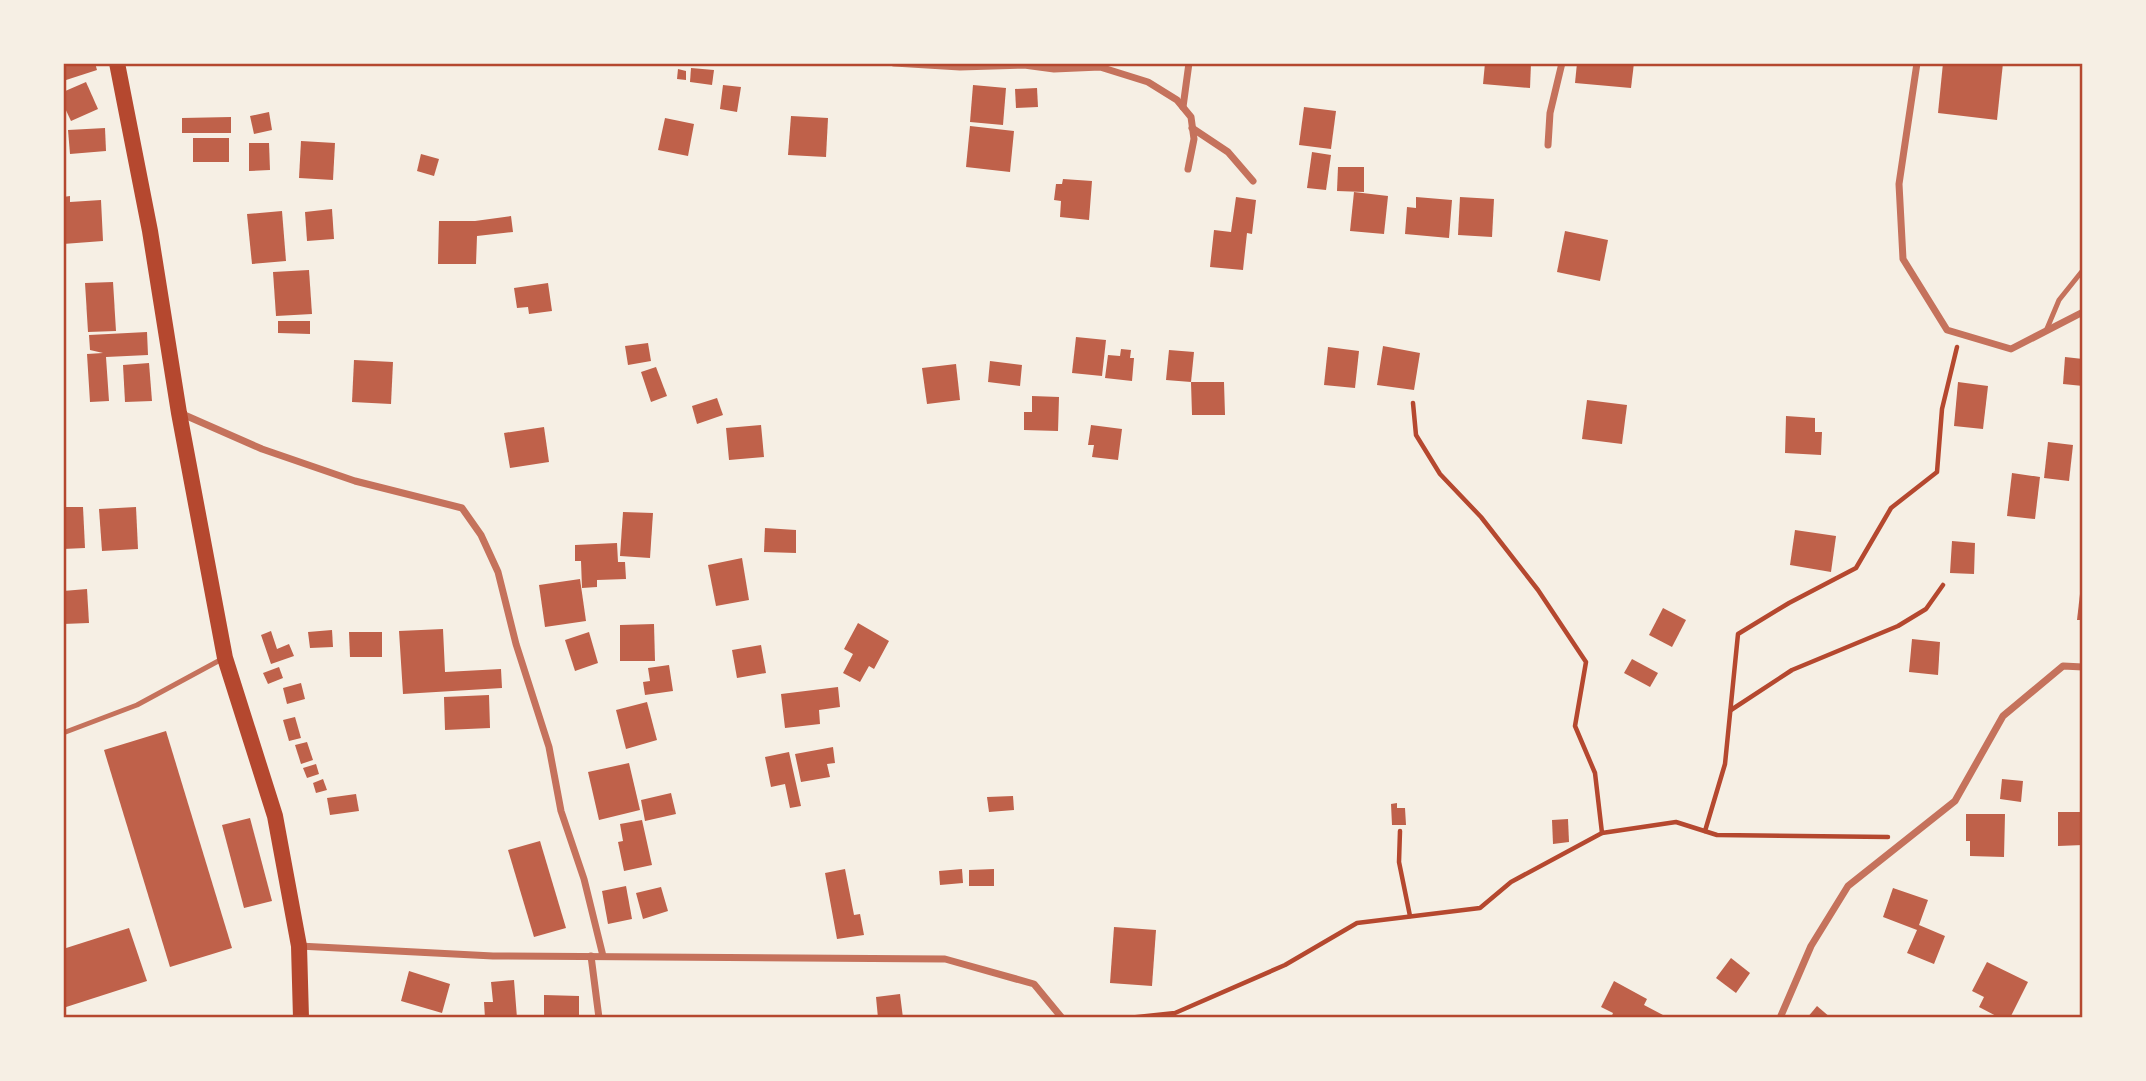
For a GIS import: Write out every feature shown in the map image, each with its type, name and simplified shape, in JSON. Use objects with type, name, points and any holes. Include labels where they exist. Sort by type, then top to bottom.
[{"type":"main road","points":[[117,63],[150,231],[179,413],[225,658],[275,816],[299,946],[301,1018]]},
{"type":"street","points":[[894,63],[960,67],[1024,65],[1054,69],[1100,67],[1148,82],[1191,117],[1194,139],[1188,169]]},
{"type":"street","points":[[1182,107],[1189,63]]},
{"type":"street","points":[[1548,145],[1550,113],[1562,63]]},
{"type":"street","points":[[1917,63],[1899,184],[1903,259],[1947,330],[2011,349],[2083,312]]},
{"type":"street","points":[[1192,128],[1228,152],[1253,181]]},
{"type":"street","points":[[179,413],[262,449],[355,481],[462,509],[481,535],[498,572],[516,644],[549,747],[561,811],[584,879],[603,956]]},
{"type":"street","points":[[1780,1018],[1811,946],[1848,886],[1955,801],[2003,716],[2063,666],[2083,667]]},
{"type":"street","points":[[299,946],[494,956],[945,959],[1034,984],[1062,1018]]},
{"type":"street","points":[[591,956],[598,1018]]},
{"type":"lane","points":[[2046,331],[2059,300],[2083,270]]},
{"type":"lane","points":[[63,733],[137,705],[225,658]]},
{"type":"path","points":[[1705,831],[1725,764],[1738,634],[1788,603],[1856,569],[1891,508],[1937,472],[1942,409],[1960,334]]},
{"type":"path","points":[[1413,402],[1416,435],[1440,474],[1490,527],[1538,590],[1586,662],[1575,726],[1595,772],[1602,833]]},
{"type":"path","points":[[1731,710],[1792,670],[1898,626],[1926,609],[1943,585]]},
{"type":"path","points":[[1128,1018],[1175,1013],[1284,965],[1357,923],[1480,908],[1511,882],[1602,833],[1676,822],[1717,835],[1908,838]]},
{"type":"path","points":[[1400,831],[1399,862],[1409,916]]},
{"type":"building","points":[[63,63],[95,63],[97,70],[63,81]]},
{"type":"building","points":[[1485,63],[1531,63],[1530,88],[1483,84]]},
{"type":"building","points":[[1577,63],[1634,63],[1631,88],[1575,83]]},
{"type":"building","points":[[1943,63],[2003,63],[1997,120],[1938,113]]},
{"type":"building","points":[[691,68],[714,70],[712,85],[690,82]]},
{"type":"building","points":[[678,69],[686,71],[686,80],[677,79]]},
{"type":"building","points":[[86,82],[98,109],[71,121],[63,104],[63,92]]},
{"type":"building","points":[[723,85],[741,87],[737,112],[720,109]]},
{"type":"building","points":[[973,85],[1006,88],[1003,125],[970,122]]},
{"type":"building","points":[[1037,88],[1038,107],[1016,108],[1015,89]]},
{"type":"building","points":[[1304,107],[1336,111],[1331,149],[1299,145]]},
{"type":"building","points":[[269,112],[272,130],[254,134],[250,116]]},
{"type":"building","points":[[791,116],[828,118],[826,157],[788,155]]},
{"type":"building","points":[[231,117],[231,133],[182,133],[182,118]]},
{"type":"building","points":[[665,118],[694,124],[688,156],[658,150]]},
{"type":"building","points":[[970,126],[1014,131],[1010,172],[966,167]]},
{"type":"building","points":[[105,128],[106,151],[70,154],[68,130]]},
{"type":"building","points":[[193,138],[229,138],[229,162],[193,162]]},
{"type":"building","points":[[301,141],[335,143],[333,180],[299,178]]},
{"type":"building","points":[[249,143],[269,143],[270,170],[249,171]]},
{"type":"building","points":[[1312,152],[1331,155],[1326,190],[1307,188]]},
{"type":"building","points":[[421,154],[439,159],[434,176],[417,171]]},
{"type":"building","points":[[1338,167],[1364,167],[1364,192],[1337,191]]},
{"type":"building","points":[[1063,179],[1092,181],[1089,220],[1060,217],[1061,201],[1054,200],[1056,184],[1062,184]]},
{"type":"building","points":[[1354,192],[1388,196],[1384,234],[1350,231]]},
{"type":"building","points":[[70,196],[70,202],[101,200],[103,241],[63,244],[63,197]]},
{"type":"building","points":[[1236,197],[1256,200],[1252,234],[1247,233],[1243,270],[1210,267],[1214,230],[1231,232]]},
{"type":"building","points":[[1416,197],[1452,200],[1449,238],[1405,234],[1407,207],[1416,208]]},
{"type":"building","points":[[1460,197],[1494,199],[1492,237],[1458,235]]},
{"type":"building","points":[[332,209],[334,239],[307,241],[305,212]]},
{"type":"building","points":[[282,211],[286,261],[252,264],[247,214]]},
{"type":"building","points":[[511,216],[513,232],[477,236],[476,264],[438,264],[439,221],[475,221]]},
{"type":"building","points":[[1565,231],[1608,240],[1600,281],[1557,272]]},
{"type":"building","points":[[309,270],[312,314],[276,316],[273,272]]},
{"type":"building","points":[[113,282],[116,331],[88,332],[85,283]]},
{"type":"building","points":[[548,283],[552,311],[529,314],[528,307],[517,308],[514,288]]},
{"type":"building","points":[[278,321],[310,321],[310,334],[278,333]]},
{"type":"building","points":[[147,332],[148,355],[106,357],[109,401],[90,402],[87,354],[103,353],[90,350],[89,335]]},
{"type":"building","points":[[1076,337],[1106,340],[1102,376],[1072,373]]},
{"type":"building","points":[[648,343],[651,361],[628,365],[625,346]]},
{"type":"building","points":[[1383,346],[1420,353],[1414,390],[1377,385]]},
{"type":"building","points":[[1328,347],[1359,351],[1355,388],[1324,385]]},
{"type":"building","points":[[1121,349],[1131,350],[1130,358],[1134,358],[1132,381],[1105,378],[1108,355],[1120,356]]},
{"type":"building","points":[[1169,350],[1194,352],[1191,382],[1166,380]]},
{"type":"building","points":[[2065,357],[2083,359],[2083,386],[2063,384]]},
{"type":"building","points":[[354,360],[393,362],[391,404],[352,402]]},
{"type":"building","points":[[990,361],[1022,365],[1020,386],[988,382]]},
{"type":"building","points":[[149,363],[152,401],[125,402],[123,365]]},
{"type":"building","points":[[956,364],[960,400],[927,404],[922,368]]},
{"type":"building","points":[[656,367],[667,396],[651,402],[641,372]]},
{"type":"building","points":[[1191,382],[1224,382],[1225,415],[1192,415]]},
{"type":"building","points":[[1958,382],[1988,386],[1983,429],[1954,426]]},
{"type":"building","points":[[1032,396],[1059,397],[1058,431],[1024,430],[1024,412],[1032,412]]},
{"type":"building","points":[[717,398],[723,415],[697,424],[692,406]]},
{"type":"building","points":[[1587,400],[1627,405],[1622,444],[1582,439]]},
{"type":"building","points":[[1786,416],[1815,418],[1815,432],[1822,432],[1821,455],[1785,453]]},
{"type":"building","points":[[761,425],[764,457],[729,460],[726,428]]},
{"type":"building","points":[[1091,425],[1122,429],[1118,460],[1092,457],[1094,445],[1088,445]]},
{"type":"building","points":[[544,427],[549,462],[510,468],[504,433]]},
{"type":"building","points":[[2048,442],[2073,445],[2069,481],[2044,478]]},
{"type":"building","points":[[2012,473],[2040,477],[2035,519],[2007,516]]},
{"type":"building","points":[[63,507],[83,507],[85,548],[63,549]]},
{"type":"building","points":[[136,507],[138,549],[102,551],[99,509]]},
{"type":"building","points":[[623,512],[653,513],[650,558],[620,556]]},
{"type":"building","points":[[765,528],[796,530],[796,553],[764,552]]},
{"type":"building","points":[[1795,530],[1836,536],[1831,572],[1790,565]]},
{"type":"building","points":[[1952,541],[1975,543],[1974,574],[1950,573]]},
{"type":"building","points":[[617,543],[618,562],[625,562],[626,579],[597,580],[597,587],[582,588],[581,561],[575,561],[575,545]]},
{"type":"building","points":[[742,558],[749,600],[716,606],[708,565]]},
{"type":"building","points":[[580,579],[586,621],[545,627],[539,585]]},
{"type":"building","points":[[2081,585],[2083,620],[2077,620]]},
{"type":"building","points":[[87,589],[89,623],[63,624],[63,591]]},
{"type":"building","points":[[1663,608],[1686,620],[1672,647],[1649,635]]},
{"type":"building","points":[[858,623],[889,641],[874,669],[869,666],[860,682],[843,673],[853,654],[844,649]]},
{"type":"building","points":[[654,624],[655,661],[620,661],[620,625]]},
{"type":"building","points":[[443,629],[445,672],[501,669],[502,688],[403,694],[399,631]]},
{"type":"building","points":[[332,630],[333,647],[310,648],[308,632]]},
{"type":"building","points":[[271,631],[277,649],[289,644],[294,656],[271,664],[261,635]]},
{"type":"building","points":[[349,632],[382,632],[382,657],[350,657]]},
{"type":"building","points":[[589,632],[598,663],[575,671],[565,640]]},
{"type":"building","points":[[1912,639],[1940,642],[1938,675],[1909,672]]},
{"type":"building","points":[[761,645],[766,673],[737,678],[732,650]]},
{"type":"building","points":[[1632,659],[1658,673],[1650,687],[1624,673]]},
{"type":"building","points":[[669,665],[673,691],[645,695],[643,682],[650,681],[648,668]]},
{"type":"building","points":[[279,667],[283,678],[268,684],[263,673]]},
{"type":"building","points":[[301,683],[305,699],[287,704],[283,688]]},
{"type":"building","points":[[838,687],[840,707],[819,710],[820,724],[785,728],[781,694]]},
{"type":"building","points":[[489,695],[490,728],[445,730],[444,697]]},
{"type":"building","points":[[647,702],[657,740],[626,749],[616,710]]},
{"type":"building","points":[[295,717],[301,738],[289,741],[283,720]]},
{"type":"building","points":[[166,731],[232,948],[170,967],[104,750]]},
{"type":"building","points":[[307,742],[313,760],[301,764],[295,745]]},
{"type":"building","points":[[833,747],[835,763],[827,764],[830,777],[801,782],[795,754]]},
{"type":"building","points":[[789,752],[801,806],[790,808],[785,784],[771,787],[765,757]]},
{"type":"building","points":[[629,763],[640,810],[599,820],[588,772]]},
{"type":"building","points":[[316,764],[319,774],[307,778],[303,768]]},
{"type":"building","points":[[323,779],[327,790],[316,793],[313,783]]},
{"type":"building","points":[[2002,779],[2023,781],[2021,802],[2000,799]]},
{"type":"building","points":[[671,793],[676,814],[645,821],[641,800]]},
{"type":"building","points":[[356,794],[359,811],[330,815],[327,798]]},
{"type":"building","points":[[1013,796],[1014,810],[989,812],[987,797]]},
{"type":"building","points":[[1397,803],[1397,808],[1405,808],[1406,825],[1392,825],[1391,804]]},
{"type":"building","points":[[2058,812],[2083,812],[2083,845],[2058,846]]},
{"type":"building","points":[[1966,814],[2005,814],[2004,857],[1970,856],[1970,841],[1966,841]]},
{"type":"building","points":[[250,818],[272,901],[244,908],[222,825]]},
{"type":"building","points":[[1568,819],[1569,842],[1553,844],[1552,820]]},
{"type":"building","points":[[642,820],[652,865],[624,871],[618,842],[623,841],[620,824]]},
{"type":"building","points":[[540,841],[566,928],[534,937],[508,850]]},
{"type":"building","points":[[845,869],[854,915],[860,914],[864,935],[837,939],[825,873]]},
{"type":"building","points":[[962,869],[963,883],[940,885],[939,871]]},
{"type":"building","points":[[994,869],[994,886],[969,886],[969,870]]},
{"type":"building","points":[[626,886],[632,919],[608,924],[602,891]]},
{"type":"building","points":[[661,887],[668,911],[643,919],[636,893]]},
{"type":"building","points":[[1893,888],[1928,900],[1919,925],[1945,936],[1934,964],[1907,953],[1917,930],[1883,917]]},
{"type":"building","points":[[1114,927],[1156,930],[1152,986],[1110,983]]},
{"type":"building","points":[[129,928],[147,981],[63,1008],[63,949]]},
{"type":"building","points":[[1731,958],[1750,973],[1736,993],[1716,978]]},
{"type":"building","points":[[1987,962],[2028,982],[2010,1018],[2000,1018],[1979,1007],[1984,997],[1972,991]]},
{"type":"building","points":[[409,971],[450,984],[442,1013],[401,1001]]},
{"type":"building","points":[[514,980],[517,1018],[485,1018],[484,1002],[493,1002],[491,982]]},
{"type":"building","points":[[1614,981],[1647,999],[1644,1005],[1663,1015],[1661,1018],[1611,1018],[1613,1013],[1601,1007]]},
{"type":"building","points":[[900,994],[903,1018],[878,1018],[876,997]]},
{"type":"building","points":[[544,995],[579,996],[579,1017],[544,1016]]},
{"type":"building","points":[[1817,1006],[1831,1018],[1807,1018]]}]
